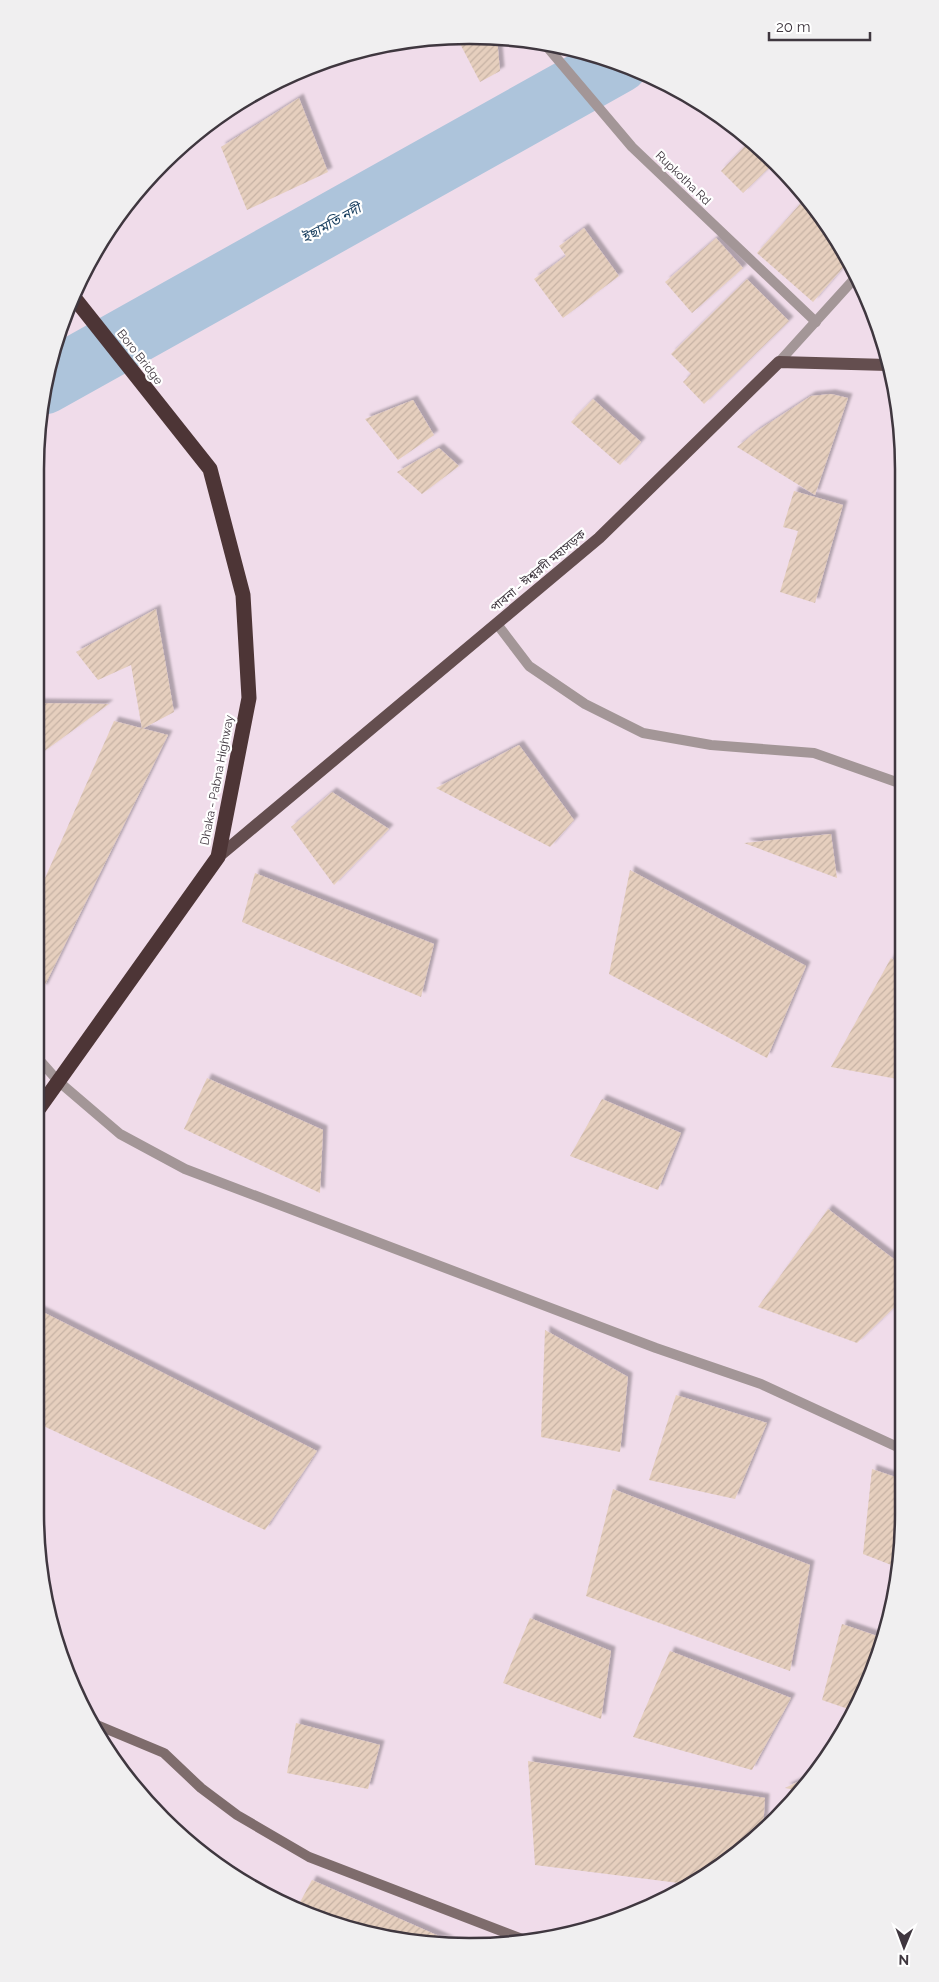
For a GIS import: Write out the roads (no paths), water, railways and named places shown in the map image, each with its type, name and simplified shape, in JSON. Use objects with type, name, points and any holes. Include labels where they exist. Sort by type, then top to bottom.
[{"type":"highway","name":"Boro Bridge","points":[[78,303],[185,438]]},
{"type":"highway","name":"Dhaka - Pabna Highway","points":[[44,1101],[218,856],[249,698],[243,596],[210,469],[185,438]]},
{"type":"main road","points":[[778,362],[882,365]]},
{"type":"main road","name":"পাবনা - ঈশ্বরদী মহাসড়ক","points":[[218,856],[599,538],[778,362]]},
{"type":"street","name":"Rupkotha Rd","points":[[551,52],[632,147],[816,322]]},
{"type":"street","points":[[778,362],[851,282]]},
{"type":"street","points":[[497,624],[529,666],[584,704],[643,734],[711,745],[814,753],[895,782]]},
{"type":"street","points":[[44,1066],[58,1082],[120,1134],[185,1169],[647,1344],[761,1384],[895,1446]]},
{"type":"street","points":[[102,1727],[164,1753],[201,1788],[237,1815],[309,1857],[514,1936]]},
{"type":"waterway","name":"ইছামতি নদী","points":[[54,379],[610,68]]}]
